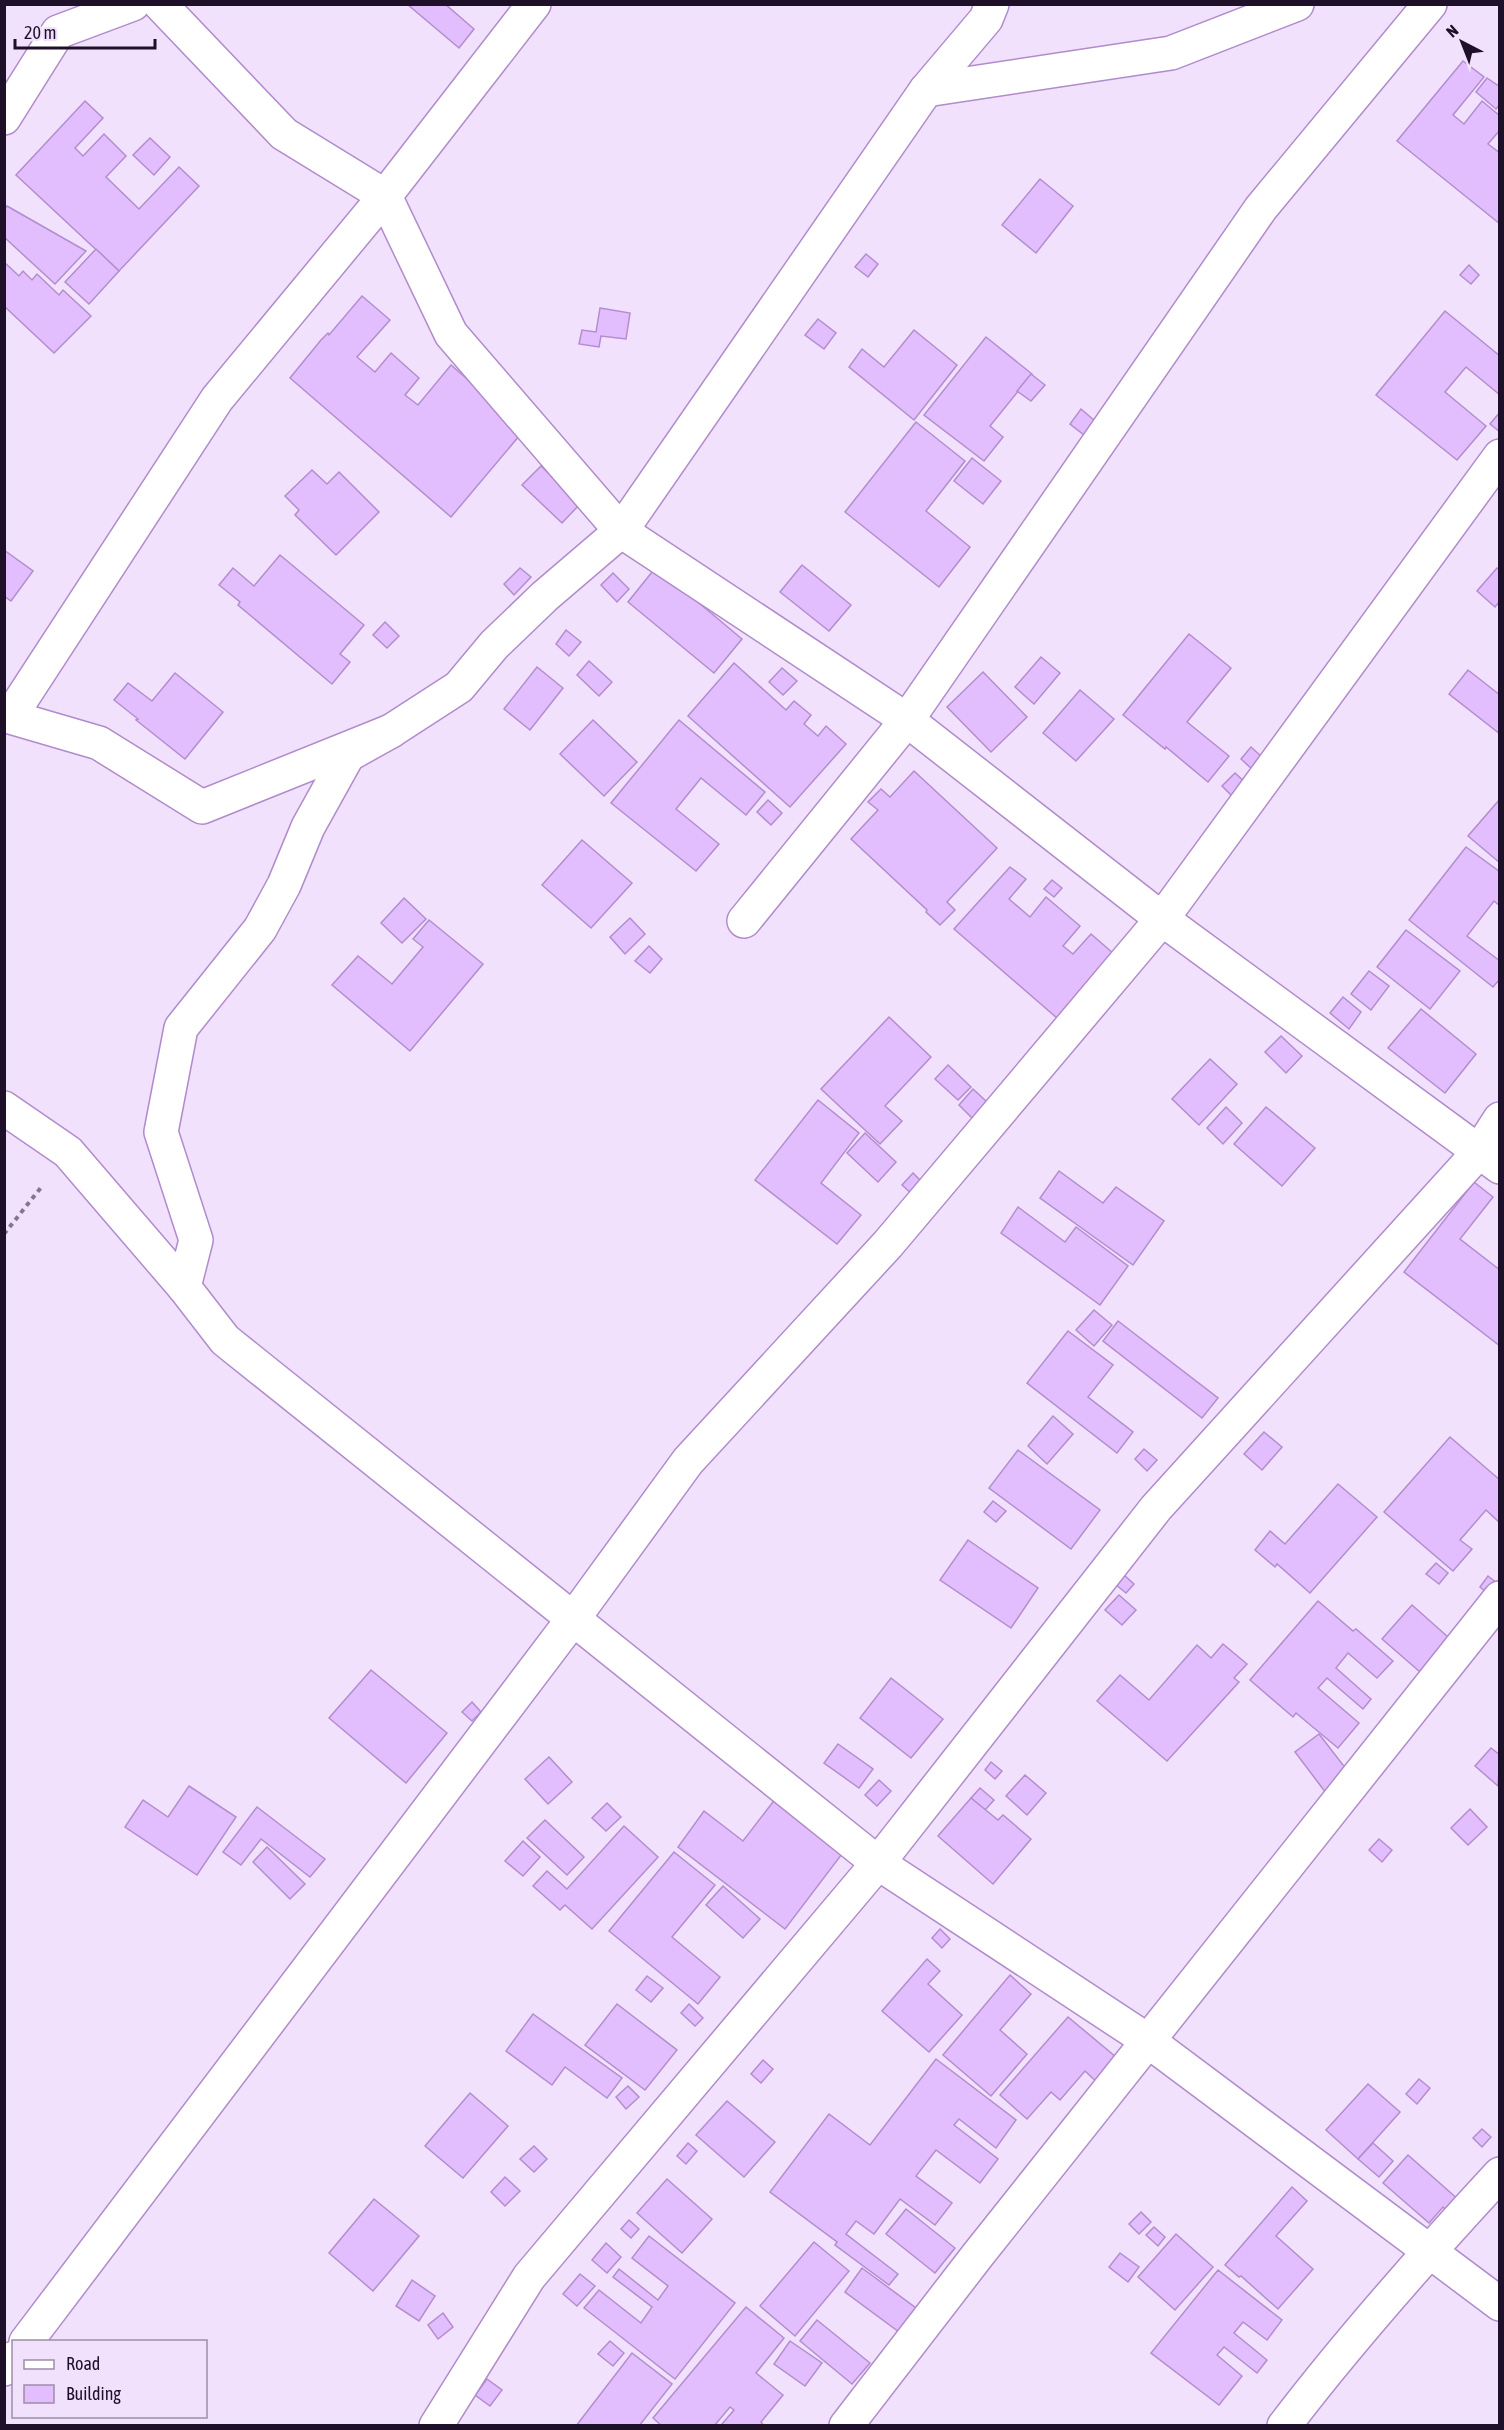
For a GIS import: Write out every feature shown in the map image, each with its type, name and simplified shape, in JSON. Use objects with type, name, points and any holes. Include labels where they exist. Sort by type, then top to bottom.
[{"type":"street","points":[[4,118],[58,32],[133,4]]},
{"type":"street","points":[[160,4],[284,134],[386,196],[451,333],[621,531],[907,720],[1162,919],[1489,1160]]},
{"type":"street","points":[[391,731],[202,807],[99,743],[10,717],[217,399],[386,196],[534,4]]},
{"type":"street","points":[[184,1287],[196,1240],[161,1132],[181,1028],[260,929],[284,885],[308,827],[348,756],[459,687],[494,645],[545,596],[621,531],[926,90],[986,18],[992,4]]},
{"type":"street","points":[[926,90],[1171,53],[1297,4]]},
{"type":"street","points":[[744,921],[907,720],[1262,208],[1430,4]]},
{"type":"street","points":[[28,2340],[573,1619],[688,1461],[888,1244],[1162,919],[1500,456]]},
{"type":"street","points":[[4,1108],[68,1152],[184,1287],[225,1340],[878,1863],[1147,2040],[1428,2253],[1500,2304]]},
{"type":"street","points":[[436,2426],[529,2277],[878,1863],[1156,1508],[1489,1160],[1500,1119]]},
{"type":"street","points":[[846,2426],[1147,2040],[1500,1598]]},
{"type":"street","points":[[1284,2426],[1309,2393],[1428,2253],[1500,2174]]},
{"type":"path","points":[[4,1234],[68,1152]]},
{"type":"building","points":[[407,4],[445,4],[474,29],[459,48]]},
{"type":"building","points":[[1463,61],[1484,77],[1453,115],[1464,124],[1482,101],[1500,116],[1500,130],[1488,144],[1500,153],[1500,224],[1397,141]]},
{"type":"building","points":[[1487,78],[1500,87],[1500,104],[1496,109],[1476,92]]},
{"type":"building","points":[[85,101],[103,118],[75,148],[83,156],[104,134],[126,156],[106,177],[139,209],[179,167],[199,186],[119,271],[16,175]]},
{"type":"building","points":[[150,138],[170,157],[154,175],[133,155]]},
{"type":"building","points":[[1040,179],[1073,206],[1036,253],[1002,225]]},
{"type":"building","points":[[7,206],[86,251],[55,284],[4,237],[4,210]]},
{"type":"building","points":[[96,249],[119,271],[89,304],[65,282]]},
{"type":"building","points":[[866,254],[878,264],[868,277],[855,267]]},
{"type":"building","points":[[4,262],[19,276],[23,271],[32,280],[37,274],[59,295],[63,290],[91,316],[54,353],[4,306]]},
{"type":"building","points":[[1469,265],[1479,275],[1471,284],[1460,275]]},
{"type":"building","points":[[362,296],[390,320],[357,357],[375,372],[391,353],[419,378],[405,395],[418,405],[451,365],[525,429],[451,517],[290,378]]},
{"type":"building","points":[[600,308],[630,313],[626,339],[601,336],[599,347],[579,344],[582,330],[596,332]]},
{"type":"building","points":[[1445,311],[1500,356],[1500,395],[1466,367],[1445,392],[1486,426],[1457,460],[1376,395]]},
{"type":"building","points":[[818,319],[836,333],[824,349],[805,335]]},
{"type":"building","points":[[914,330],[957,365],[914,420],[849,367],[862,349],[884,367]]},
{"type":"building","points":[[986,337],[1032,374],[990,426],[1003,437],[984,461],[924,415]]},
{"type":"building","points":[[1031,374],[1045,385],[1031,401],[1017,391]]},
{"type":"building","points":[[1081,409],[1095,421],[1084,435],[1070,424]]},
{"type":"building","points":[[1500,412],[1500,432],[1490,424]]},
{"type":"building","points":[[916,422],[965,461],[926,511],[970,547],[939,587],[845,512]]},
{"type":"building","points":[[972,458],[1001,481],[983,504],[954,481]]},
{"type":"building","points":[[541,466],[580,504],[562,523],[522,485]]},
{"type":"building","points":[[312,470],[327,484],[339,472],[379,512],[336,555],[295,515],[299,510],[285,496]]},
{"type":"building","points":[[4,550],[33,571],[11,601],[4,596]]},
{"type":"building","points":[[280,555],[364,625],[340,654],[350,662],[332,684],[238,605],[240,602],[219,585],[233,568],[254,586]]},
{"type":"building","points":[[802,565],[851,605],[829,631],[780,592]]},
{"type":"building","points":[[656,567],[742,639],[714,673],[628,602]]},
{"type":"building","points":[[520,568],[531,577],[514,595],[504,584]]},
{"type":"building","points":[[1497,568],[1500,570],[1500,601],[1495,607],[1477,591]]},
{"type":"building","points":[[613,573],[629,589],[617,602],[601,585]]},
{"type":"building","points":[[385,622],[399,636],[387,648],[373,635]]},
{"type":"building","points":[[566,630],[581,642],[569,656],[556,644]]},
{"type":"building","points":[[1189,634],[1231,668],[1187,722],[1229,756],[1208,782],[1123,715]]},
{"type":"building","points":[[1041,657],[1060,673],[1034,704],[1015,687]]},
{"type":"building","points":[[589,661],[612,682],[599,696],[577,675]]},
{"type":"building","points":[[734,663],[786,710],[794,701],[811,715],[804,724],[818,736],[826,726],[846,744],[790,807],[688,716]]},
{"type":"building","points":[[537,667],[563,688],[530,730],[504,709]]},
{"type":"building","points":[[782,668],[797,681],[783,695],[769,682]]},
{"type":"building","points":[[1468,670],[1500,695],[1500,734],[1449,694]]},
{"type":"building","points":[[983,672],[1027,717],[991,752],[947,707]]},
{"type":"building","points":[[175,673],[223,712],[185,759],[114,700],[128,683],[152,701]]},
{"type":"building","points":[[1080,690],[1114,719],[1076,761],[1043,733]]},
{"type":"building","points":[[593,720],[637,762],[604,796],[560,754]]},
{"type":"building","points":[[679,720],[765,792],[746,815],[701,778],[676,809],[719,844],[696,871],[611,803]]},
{"type":"building","points":[[1251,747],[1263,758],[1253,770],[1241,759]]},
{"type":"building","points":[[914,771],[997,848],[947,902],[955,910],[940,925],[851,839],[878,810],[868,802],[881,789],[890,797]]},
{"type":"building","points":[[1235,773],[1248,785],[1234,798],[1222,786]]},
{"type":"building","points":[[1500,799],[1500,863],[1468,836]]},
{"type":"building","points":[[768,800],[782,813],[771,825],[757,812]]},
{"type":"building","points":[[582,840],[632,883],[591,928],[542,885]]},
{"type":"building","points":[[1466,847],[1500,872],[1500,906],[1494,901],[1467,936],[1500,961],[1500,979],[1493,987],[1409,920]]},
{"type":"building","points":[[1010,867],[1026,879],[1009,899],[1030,917],[1046,897],[1080,926],[1063,946],[1073,954],[1091,934],[1114,954],[1057,1018],[954,929]]},
{"type":"building","points":[[1052,880],[1062,888],[1054,897],[1044,889]]},
{"type":"building","points":[[404,898],[426,919],[402,943],[381,923]]},
{"type":"building","points":[[630,918],[645,934],[625,954],[610,937]]},
{"type":"building","points":[[429,920],[483,964],[410,1051],[332,985],[358,956],[392,984],[423,947],[413,939]]},
{"type":"building","points":[[1406,930],[1460,971],[1430,1009],[1377,967]]},
{"type":"building","points":[[649,946],[662,959],[650,973],[635,961]]},
{"type":"building","points":[[1369,971],[1389,986],[1371,1010],[1351,994]]},
{"type":"building","points":[[1343,997],[1361,1012],[1349,1029],[1330,1013]]},
{"type":"building","points":[[1421,1009],[1476,1054],[1445,1093],[1388,1048]]},
{"type":"building","points":[[889,1017],[931,1057],[885,1106],[902,1121],[880,1144],[821,1089]]},
{"type":"building","points":[[1281,1036],[1302,1056],[1286,1073],[1265,1052]]},
{"type":"building","points":[[1210,1059],[1237,1084],[1199,1125],[1172,1099]]},
{"type":"building","points":[[948,1065],[971,1087],[958,1100],[935,1079]]},
{"type":"building","points":[[973,1089],[987,1102],[972,1118],[959,1105]]},
{"type":"building","points":[[818,1100],[859,1133],[821,1183],[861,1215],[837,1244],[755,1180]]},
{"type":"building","points":[[1226,1107],[1242,1123],[1223,1144],[1207,1128]]},
{"type":"building","points":[[1266,1107],[1315,1148],[1282,1186],[1234,1144]]},
{"type":"building","points":[[865,1133],[896,1162],[878,1182],[847,1153]]},
{"type":"building","points":[[1059,1171],[1103,1203],[1116,1187],[1164,1221],[1133,1265],[1040,1198]]},
{"type":"building","points":[[913,1173],[924,1184],[913,1195],[902,1185]]},
{"type":"building","points":[[1474,1182],[1493,1197],[1460,1239],[1500,1270],[1500,1346],[1404,1272]]},
{"type":"building","points":[[1018,1207],[1065,1242],[1076,1227],[1128,1266],[1100,1305],[1001,1233]]},
{"type":"building","points":[[1094,1310],[1112,1325],[1094,1346],[1076,1330]]},
{"type":"building","points":[[1118,1321],[1218,1398],[1202,1418],[1103,1341]]},
{"type":"building","points":[[1068,1331],[1113,1365],[1088,1397],[1133,1432],[1117,1453],[1027,1383]]},
{"type":"building","points":[[1053,1416],[1073,1434],[1047,1464],[1028,1446]]},
{"type":"building","points":[[1264,1432],[1282,1447],[1262,1470],[1244,1454]]},
{"type":"building","points":[[1450,1437],[1500,1480],[1500,1523],[1486,1510],[1460,1540],[1472,1549],[1453,1571],[1384,1512]]},
{"type":"building","points":[[1144,1449],[1157,1460],[1147,1471],[1135,1459]]},
{"type":"building","points":[[1018,1450],[1100,1510],[1071,1549],[989,1488]]},
{"type":"building","points":[[1338,1484],[1377,1517],[1310,1593],[1277,1564],[1275,1567],[1255,1550],[1270,1531],[1285,1544]]},
{"type":"building","points":[[993,1501],[1006,1511],[996,1522],[984,1512]]},
{"type":"building","points":[[968,1540],[1038,1588],[1011,1628],[940,1580]]},
{"type":"building","points":[[1436,1563],[1448,1573],[1439,1584],[1426,1574]]},
{"type":"building","points":[[1124,1575],[1134,1584],[1126,1593],[1115,1584]]},
{"type":"building","points":[[1488,1576],[1498,1584],[1488,1594],[1480,1587]]},
{"type":"building","points":[[1119,1595],[1136,1610],[1122,1625],[1105,1610]]},
{"type":"building","points":[[1318,1601],[1353,1631],[1356,1629],[1393,1661],[1377,1678],[1348,1653],[1336,1668],[1371,1699],[1363,1709],[1327,1678],[1318,1688],[1359,1723],[1338,1748],[1296,1713],[1293,1717],[1250,1680]]},
{"type":"building","points":[[1412,1605],[1457,1645],[1427,1678],[1382,1639]]},
{"type":"building","points":[[1223,1644],[1247,1664],[1234,1678],[1239,1682],[1167,1761],[1097,1701],[1120,1675],[1149,1700],[1197,1645],[1211,1658]]},
{"type":"building","points":[[371,1670],[447,1733],[406,1783],[329,1718]]},
{"type":"building","points":[[891,1678],[943,1719],[911,1758],[860,1718]]},
{"type":"building","points":[[472,1702],[481,1712],[472,1721],[462,1712]]},
{"type":"building","points":[[1319,1734],[1350,1774],[1326,1793],[1295,1752]]},
{"type":"building","points":[[838,1744],[873,1769],[859,1788],[824,1763]]},
{"type":"building","points":[[1491,1748],[1500,1755],[1498,1786],[1475,1766]]},
{"type":"building","points":[[549,1757],[572,1782],[548,1804],[525,1779]]},
{"type":"building","points":[[991,1762],[1002,1771],[995,1779],[985,1770]]},
{"type":"building","points":[[1025,1775],[1046,1793],[1027,1815],[1006,1796]]},
{"type":"building","points":[[879,1780],[891,1791],[877,1806],[865,1795]]},
{"type":"building","points":[[189,1786],[236,1817],[197,1875],[125,1827],[143,1800],[168,1817]]},
{"type":"building","points":[[980,1788],[994,1800],[985,1810],[971,1798]]},
{"type":"building","points":[[776,1798],[845,1850],[785,1929],[678,1847],[704,1811],[743,1841]]},
{"type":"building","points":[[971,1798],[998,1820],[1003,1815],[1031,1839],[993,1884],[938,1836]]},
{"type":"building","points":[[607,1803],[621,1817],[606,1831],[592,1818]]},
{"type":"building","points":[[257,1807],[325,1859],[310,1877],[261,1839],[241,1865],[223,1852]]},
{"type":"building","points":[[1470,1809],[1487,1827],[1468,1845],[1451,1828]]},
{"type":"building","points":[[545,1820],[584,1857],[567,1875],[527,1838]]},
{"type":"building","points":[[624,1826],[658,1857],[592,1929],[565,1905],[560,1910],[533,1886],[547,1871],[567,1889]]},
{"type":"building","points":[[1379,1839],[1392,1850],[1382,1862],[1369,1850]]},
{"type":"building","points":[[523,1841],[540,1857],[523,1876],[505,1861]]},
{"type":"building","points":[[267,1847],[305,1884],[290,1899],[253,1862]]},
{"type":"building","points":[[674,1852],[715,1885],[672,1937],[720,1977],[698,2004],[609,1931]]},
{"type":"building","points":[[723,1886],[760,1919],[743,1938],[706,1905]]},
{"type":"building","points":[[940,1929],[950,1939],[942,1948],[932,1938]]},
{"type":"building","points":[[927,1959],[940,1971],[928,1984],[962,2015],[929,2052],[882,2011]]},
{"type":"building","points":[[1010,1975],[1031,1994],[1000,2030],[1027,2054],[991,2096],[943,2055]]},
{"type":"building","points":[[647,1976],[663,1988],[651,2002],[636,1990]]},
{"type":"building","points":[[617,2004],[677,2050],[645,2090],[585,2045]]},
{"type":"building","points":[[689,2004],[703,2018],[695,2026],[681,2013]]},
{"type":"building","points":[[533,2014],[622,2078],[607,2098],[565,2067],[552,2085],[506,2051]]},
{"type":"building","points":[[1068,2017],[1122,2062],[1101,2086],[1085,2071],[1060,2100],[1051,2092],[1027,2119],[1000,2095]]},
{"type":"building","points":[[936,2059],[1016,2120],[996,2148],[959,2119],[954,2125],[998,2159],[980,2183],[936,2150],[916,2176],[952,2203],[935,2225],[900,2199],[874,2234],[856,2221],[846,2234],[898,2274],[889,2285],[835,2245],[837,2242],[770,2192],[829,2114],[870,2145]]},
{"type":"building","points":[[763,2060],[773,2069],[761,2083],[751,2074]]},
{"type":"building","points":[[1419,2079],[1430,2088],[1417,2104],[1406,2094]]},
{"type":"building","points":[[1368,2084],[1400,2112],[1358,2159],[1326,2130]]},
{"type":"building","points":[[628,2086],[639,2097],[626,2109],[616,2097]]},
{"type":"building","points":[[470,2093],[508,2126],[463,2178],[425,2146]]},
{"type":"building","points":[[727,2101],[775,2142],[744,2177],[696,2135]]},
{"type":"building","points":[[1482,2129],[1491,2137],[1482,2147],[1473,2138]]},
{"type":"building","points":[[688,2143],[697,2151],[686,2164],[677,2156]]},
{"type":"building","points":[[1373,2143],[1393,2161],[1379,2177],[1358,2159]]},
{"type":"building","points":[[534,2146],[547,2159],[534,2172],[520,2159]]},
{"type":"building","points":[[1408,2155],[1460,2201],[1449,2213],[1443,2207],[1429,2223],[1383,2183]]},
{"type":"building","points":[[505,2177],[520,2191],[505,2206],[491,2192]]},
{"type":"building","points":[[667,2179],[712,2219],[682,2253],[637,2213]]},
{"type":"building","points":[[1292,2187],[1307,2201],[1276,2236],[1313,2269],[1278,2309],[1225,2265]]},
{"type":"building","points":[[374,2199],[419,2236],[373,2291],[329,2253]]},
{"type":"building","points":[[906,2209],[955,2248],[935,2273],[886,2234]]},
{"type":"building","points":[[1141,2212],[1151,2222],[1139,2234],[1129,2224]]},
{"type":"building","points":[[629,2220],[639,2229],[631,2238],[621,2229]]},
{"type":"building","points":[[1154,2227],[1165,2237],[1158,2246],[1146,2235]]},
{"type":"building","points":[[1176,2234],[1213,2267],[1175,2310],[1138,2277]]},
{"type":"building","points":[[649,2236],[735,2303],[675,2379],[584,2308],[599,2290],[641,2323],[652,2307],[613,2277],[619,2269],[658,2300],[668,2286],[632,2258]]},
{"type":"building","points":[[814,2242],[849,2271],[795,2336],[760,2306]]},
{"type":"building","points":[[606,2243],[621,2257],[607,2273],[592,2260]]},
{"type":"building","points":[[1120,2253],[1139,2267],[1128,2282],[1109,2267]]},
{"type":"building","points":[[862,2268],[916,2308],[899,2332],[845,2292]]},
{"type":"building","points":[[1218,2270],[1282,2320],[1267,2340],[1243,2322],[1234,2333],[1267,2360],[1257,2373],[1224,2347],[1217,2355],[1242,2376],[1219,2405],[1151,2353]]},
{"type":"building","points":[[580,2274],[595,2286],[577,2306],[563,2294]]},
{"type":"building","points":[[412,2280],[435,2296],[419,2321],[396,2306]]},
{"type":"building","points":[[746,2307],[784,2338],[756,2373],[783,2395],[761,2422],[764,2426],[724,2426],[722,2424],[734,2410],[730,2407],[714,2426],[662,2426],[653,2418]]},
{"type":"building","points":[[443,2313],[453,2327],[438,2339],[428,2325]]},
{"type":"building","points":[[817,2320],[870,2363],[852,2384],[800,2341]]},
{"type":"building","points":[[610,2341],[624,2353],[613,2366],[598,2354]]},
{"type":"building","points":[[790,2341],[822,2363],[805,2386],[774,2364]]},
{"type":"building","points":[[632,2353],[672,2384],[639,2426],[576,2426]]},
{"type":"building","points":[[487,2379],[502,2390],[490,2406],[475,2395]]}]
